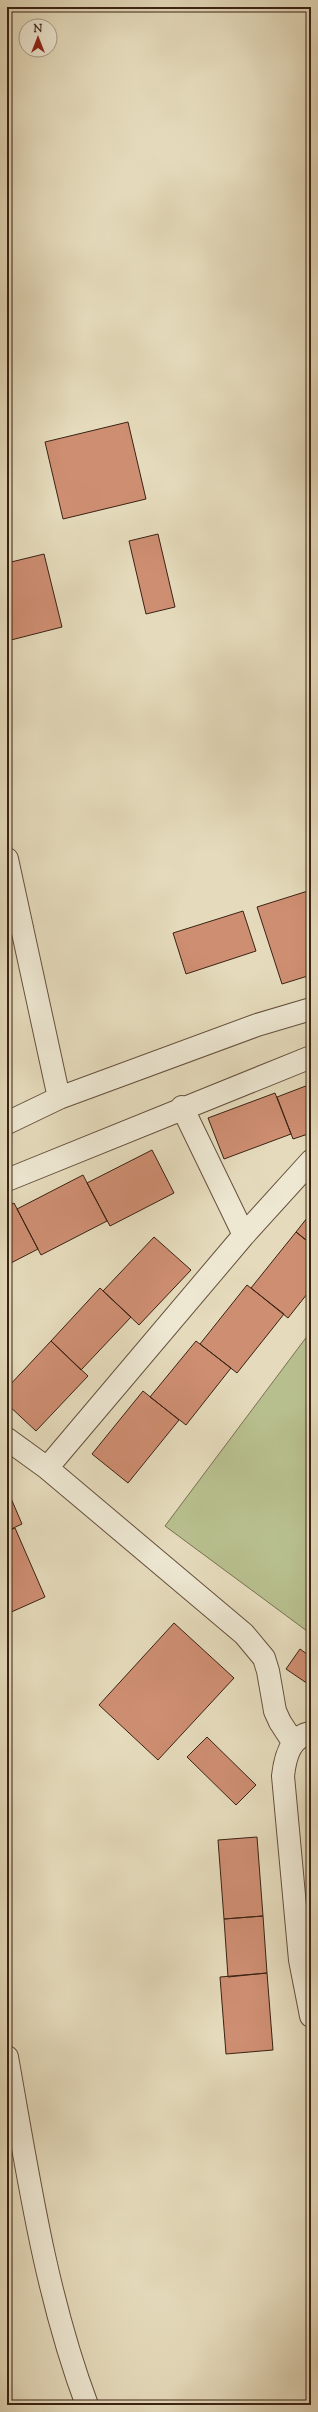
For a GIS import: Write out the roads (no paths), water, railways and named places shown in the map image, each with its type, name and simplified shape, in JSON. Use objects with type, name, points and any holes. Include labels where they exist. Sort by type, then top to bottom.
[{"type":"street","points":[[7,859],[59,1098]]},
{"type":"street","points":[[7,1123],[59,1098],[257,1025],[311,1009]]},
{"type":"street","points":[[7,1180],[182,1107],[311,1057]]},
{"type":"street","points":[[182,1107],[244,1235]]},
{"type":"street","points":[[47,1468],[244,1235],[311,1161]]},
{"type":"street","points":[[7,1440],[47,1468],[244,1634],[264,1658],[268,1671],[275,1712],[280,1722],[302,1737],[285,1758],[283,1776],[304,1989],[311,2016]]},
{"type":"street","points":[[296,1917],[311,1901]]},
{"type":"street","points":[[7,2058],[40,2242],[68,2356],[87,2405]]}]
